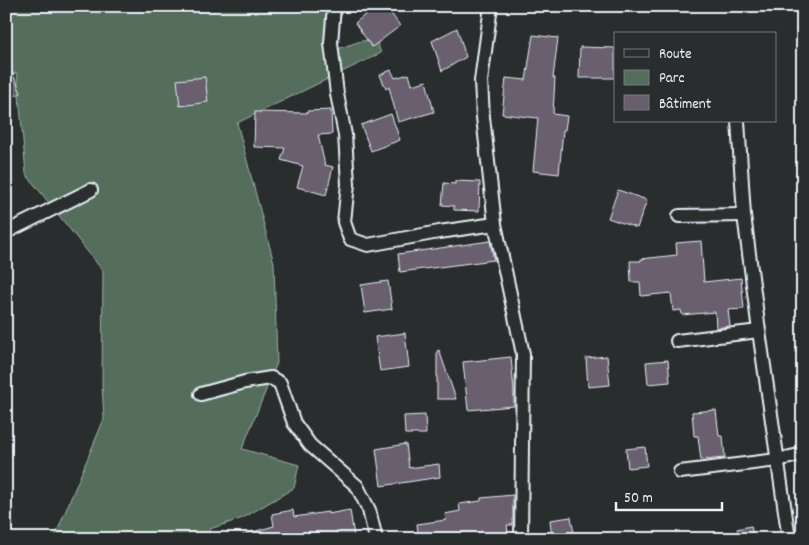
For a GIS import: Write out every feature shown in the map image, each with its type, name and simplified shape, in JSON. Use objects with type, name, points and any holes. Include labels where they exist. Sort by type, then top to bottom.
[{"type":"street","points":[[334,6],[331,43],[337,94],[345,135],[348,184],[344,222],[350,239],[368,245],[495,224]]},
{"type":"street","points":[[491,6],[481,81],[483,117],[495,224],[523,354],[520,539]]},
{"type":"street","points":[[738,122],[744,215],[789,539]]},
{"type":"street","points":[[6,232],[92,190]]},
{"type":"street","points":[[679,216],[744,215]]},
{"type":"street","points":[[677,341],[759,331]]},
{"type":"street","points":[[201,394],[246,382],[271,378],[280,383],[294,423],[310,445],[357,486],[369,510],[376,539]]},
{"type":"street","points":[[680,472],[777,460],[803,454]]},
{"type":"green space","points":[[6,6],[338,6],[342,12],[331,51],[361,41],[376,40],[381,53],[237,123],[274,263],[277,363],[242,449],[299,465],[294,488],[243,518],[210,529],[208,539],[50,539],[56,534],[104,419],[102,385],[103,271],[26,174],[17,73],[6,75]]},
{"type":"building","points":[[376,6],[386,6],[400,26],[372,47],[355,23]]},
{"type":"building","points":[[457,28],[466,57],[442,71],[432,41]]},
{"type":"building","points":[[533,35],[558,38],[553,78],[555,78],[553,114],[567,116],[565,130],[563,130],[559,174],[533,171],[538,118],[502,114],[506,78],[526,80]]},
{"type":"building","points":[[580,47],[614,48],[614,78],[579,78]]},
{"type":"building","points":[[6,58],[21,93],[6,100]]},
{"type":"building","points":[[391,70],[395,78],[409,74],[412,85],[426,81],[434,112],[398,122],[389,87],[386,89],[380,75]]},
{"type":"building","points":[[205,77],[208,102],[180,106],[177,80]]},
{"type":"building","points":[[331,110],[332,134],[318,135],[325,165],[333,167],[326,195],[297,187],[303,166],[281,160],[285,148],[254,147],[255,112],[307,113],[307,111]]},
{"type":"building","points":[[391,114],[400,140],[371,151],[361,125]]},
{"type":"building","points":[[455,181],[480,182],[479,211],[454,210],[454,206],[442,205],[444,183],[455,184]]},
{"type":"building","points":[[618,190],[647,200],[637,228],[608,218]]},
{"type":"building","points":[[490,241],[494,260],[400,272],[398,254]]},
{"type":"building","points":[[701,241],[704,282],[741,278],[744,309],[728,310],[730,326],[716,328],[715,312],[682,315],[681,310],[673,311],[671,293],[641,296],[640,282],[631,282],[630,261],[677,255],[676,243]]},
{"type":"building","points":[[388,281],[392,309],[365,313],[361,285]]},
{"type":"building","points":[[405,333],[409,367],[380,371],[375,337]]},
{"type":"building","points":[[439,350],[456,399],[437,399],[437,351]]},
{"type":"building","points":[[607,356],[610,385],[588,387],[586,358]]},
{"type":"building","points":[[511,357],[514,406],[468,410],[463,362]]},
{"type":"building","points":[[668,360],[670,382],[648,384],[646,362]]},
{"type":"building","points":[[716,410],[719,436],[723,436],[725,458],[701,460],[698,436],[694,436],[692,412]]},
{"type":"building","points":[[425,415],[426,434],[405,434],[404,416]]},
{"type":"building","points":[[406,444],[409,468],[439,464],[440,477],[381,486],[376,449]]},
{"type":"building","points":[[645,447],[647,466],[628,468],[626,449]]},
{"type":"building","points":[[513,495],[513,525],[507,525],[509,539],[419,539],[417,524],[446,520],[445,514],[460,511],[459,504],[481,501],[481,498]]},
{"type":"building","points":[[293,510],[294,517],[350,510],[354,536],[335,539],[335,536],[317,538],[316,533],[286,539],[242,539],[242,535],[274,526],[272,514]]},
{"type":"building","points":[[571,517],[575,539],[552,539],[550,520]]},
{"type":"building","points":[[751,526],[754,539],[739,539],[737,529]]}]
